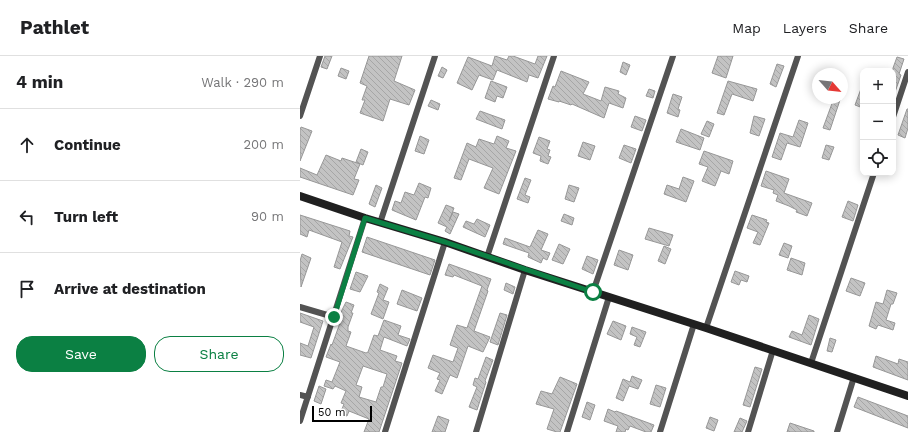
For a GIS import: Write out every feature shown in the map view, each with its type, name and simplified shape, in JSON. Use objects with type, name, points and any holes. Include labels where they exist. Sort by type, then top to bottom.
[{"type":"main road","points":[[300,196],[380,223],[445,242],[908,396]]},
{"type":"street","points":[[300,116],[320,56]]},
{"type":"street","points":[[380,223],[435,56]]},
{"type":"street","points":[[487,257],[554,56]]},
{"type":"street","points":[[593,292],[673,56]]},
{"type":"street","points":[[706,328],[798,56]]},
{"type":"street","points":[[896,108],[908,72]]},
{"type":"street","points":[[812,363],[873,176]]},
{"type":"street","points":[[300,421],[365,218]]},
{"type":"street","points":[[385,432],[445,242]]},
{"type":"street","points":[[476,432],[526,270]]},
{"type":"street","points":[[567,432],[609,297]]},
{"type":"street","points":[[300,306],[334,317]]},
{"type":"street","points":[[660,432],[694,324]]},
{"type":"street","points":[[748,432],[773,350]]},
{"type":"street","points":[[837,432],[854,377]]},
{"type":"street","points":[[300,395],[308,397]]},
{"type":"building","points":[[325,56],[332,56],[327,69],[321,67]]},
{"type":"building","points":[[369,56],[402,56],[394,81],[415,90],[409,105],[390,99],[383,121],[360,113],[365,100],[362,100],[367,86],[360,83]]},
{"type":"building","points":[[495,56],[507,60],[509,56],[513,56],[535,64],[538,56],[547,56],[538,78],[529,75],[527,82],[497,70],[493,80],[479,75],[472,90],[457,83],[468,57],[492,66]]},
{"type":"building","points":[[718,56],[733,56],[726,78],[712,73]]},
{"type":"building","points":[[897,57],[904,59],[896,89],[896,68],[893,68]]},
{"type":"building","points":[[623,62],[630,65],[626,75],[620,72]]},
{"type":"building","points":[[777,64],[784,66],[776,87],[770,84]]},
{"type":"building","points":[[442,67],[447,70],[443,78],[438,76]]},
{"type":"building","points":[[341,68],[349,71],[346,79],[338,76]]},
{"type":"building","points":[[561,71],[589,82],[583,94],[601,101],[605,87],[619,91],[618,94],[626,98],[623,108],[609,103],[604,118],[572,104],[548,99],[553,86],[555,87]]},
{"type":"building","points":[[491,81],[507,87],[503,98],[497,96],[495,102],[485,98]]},
{"type":"building","points":[[728,81],[757,89],[753,101],[732,94],[724,115],[717,113]]},
{"type":"building","points":[[649,89],[655,91],[653,98],[646,96]]},
{"type":"building","points":[[860,91],[860,107],[855,105]]},
{"type":"building","points":[[673,94],[682,97],[678,109],[680,110],[678,117],[667,113]]},
{"type":"building","points":[[431,100],[440,104],[438,110],[428,106]]},
{"type":"building","points":[[832,104],[839,104],[830,130],[823,128]]},
{"type":"building","points":[[907,109],[908,128],[905,138],[898,135]]},
{"type":"building","points":[[480,111],[505,120],[502,129],[476,119]]},
{"type":"building","points":[[635,116],[646,120],[642,131],[631,127]]},
{"type":"building","points":[[754,116],[765,119],[759,136],[750,133]]},
{"type":"building","points":[[799,120],[808,123],[800,147],[787,143],[781,160],[772,157],[780,133],[793,137]]},
{"type":"building","points":[[707,121],[714,124],[709,137],[701,134]]},
{"type":"building","points":[[301,127],[312,131],[300,161],[300,130]]},
{"type":"building","points":[[681,129],[704,138],[700,150],[676,142]]},
{"type":"building","points":[[420,136],[429,140],[424,154],[415,151]]},
{"type":"building","points":[[497,136],[509,141],[506,148],[516,151],[499,194],[484,188],[493,168],[469,159],[461,180],[454,178],[467,143],[476,147],[479,139],[494,144]]},
{"type":"building","points":[[539,137],[550,141],[547,149],[550,150],[548,156],[551,157],[548,164],[540,161],[541,156],[533,153]]},
{"type":"building","points":[[583,142],[595,146],[590,160],[578,156]]},
{"type":"building","points":[[624,145],[636,149],[631,163],[619,158]]},
{"type":"building","points":[[826,145],[834,147],[829,160],[822,158]]},
{"type":"building","points":[[361,149],[368,152],[363,165],[356,162]]},
{"type":"building","points":[[704,151],[733,161],[729,174],[721,171],[715,186],[702,181],[708,167],[699,164]]},
{"type":"building","points":[[326,155],[341,161],[342,158],[360,164],[354,179],[359,180],[353,195],[300,177],[300,168],[317,175]]},
{"type":"building","points":[[766,171],[789,179],[784,193],[812,203],[807,216],[776,201],[778,195],[773,193],[774,190],[761,186]]},
{"type":"building","points":[[683,177],[694,181],[686,202],[664,194],[667,185],[679,189]]},
{"type":"building","points":[[525,178],[531,180],[525,195],[530,197],[528,203],[517,199]]},
{"type":"building","points":[[419,183],[431,188],[428,198],[425,197],[416,220],[392,210],[395,201],[401,203],[405,192],[414,195]]},
{"type":"building","points":[[376,185],[382,188],[375,207],[369,204]]},
{"type":"building","points":[[569,185],[579,188],[574,202],[565,199]]},
{"type":"building","points":[[848,201],[858,205],[853,221],[842,217]]},
{"type":"building","points":[[446,205],[454,208],[449,221],[453,212],[459,214],[450,234],[445,231],[447,227],[438,223]]},
{"type":"building","points":[[564,214],[574,218],[572,225],[561,221]]},
{"type":"building","points":[[300,215],[350,231],[349,236],[353,237],[340,269],[334,267],[342,242],[309,230],[307,237],[300,234]]},
{"type":"building","points":[[752,215],[767,220],[766,222],[769,223],[760,245],[753,243],[758,232],[747,228]]},
{"type":"building","points":[[477,219],[490,225],[485,237],[463,227],[466,221],[474,224]]},
{"type":"building","points":[[649,228],[673,235],[669,246],[645,239]]},
{"type":"building","points":[[538,230],[548,234],[541,250],[550,253],[547,260],[543,258],[541,263],[528,257],[529,253],[503,244],[505,238],[530,247]]},
{"type":"building","points":[[367,237],[435,260],[430,275],[362,252]]},
{"type":"building","points":[[784,243],[792,246],[788,258],[779,255]]},
{"type":"building","points":[[559,244],[570,249],[563,264],[552,260]]},
{"type":"building","points":[[664,246],[671,249],[665,264],[658,261]]},
{"type":"building","points":[[619,250],[633,255],[628,270],[614,265]]},
{"type":"building","points":[[302,254],[311,258],[301,287],[300,261]]},
{"type":"building","points":[[587,256],[598,260],[593,274],[582,269]]},
{"type":"building","points":[[791,258],[805,263],[802,275],[787,270]]},
{"type":"building","points":[[449,264],[491,279],[474,331],[490,337],[483,352],[468,346],[457,378],[450,375],[442,394],[435,391],[440,380],[437,379],[440,373],[428,368],[433,355],[453,362],[458,348],[450,345],[457,325],[467,328],[482,286],[454,275],[453,277],[445,275]]},
{"type":"building","points":[[735,271],[749,276],[747,282],[741,280],[739,285],[731,282]]},
{"type":"building","points":[[356,272],[368,276],[360,292],[350,289]]},
{"type":"building","points":[[851,278],[865,283],[860,296],[846,291]]},
{"type":"building","points":[[506,283],[515,287],[513,294],[504,290]]},
{"type":"building","points":[[380,284],[388,288],[383,300],[389,302],[383,319],[371,314],[379,293],[377,292]]},
{"type":"building","points":[[402,290],[422,298],[417,311],[397,304]]},
{"type":"building","points":[[887,290],[897,293],[893,304],[891,304],[886,320],[895,323],[893,330],[878,325],[876,329],[869,326],[876,302],[883,304]]},
{"type":"building","points":[[346,302],[354,305],[348,327],[348,331],[351,332],[346,346],[366,353],[368,352],[374,335],[378,336],[384,320],[401,326],[398,335],[410,339],[407,346],[384,337],[380,350],[397,356],[395,361],[402,363],[379,432],[364,432],[369,419],[349,411],[347,416],[340,414],[344,404],[341,403],[346,391],[335,386],[333,389],[324,386],[326,380],[332,382],[340,362],[326,357],[340,323],[338,322]],"holes":[[[363,366],[387,374],[376,402],[359,397],[362,387],[356,385]]]},
{"type":"building","points":[[300,313],[323,321],[311,358],[300,355],[300,343],[308,346],[314,327],[300,322]]},
{"type":"building","points":[[500,313],[507,315],[498,345],[490,342]]},
{"type":"building","points":[[809,315],[819,319],[811,345],[789,337],[792,331],[802,335]]},
{"type":"building","points":[[613,321],[626,326],[621,340],[607,334]]},
{"type":"building","points":[[632,327],[646,332],[640,347],[634,345],[637,337],[630,334]]},
{"type":"building","points":[[830,338],[836,340],[832,352],[827,351]]},
{"type":"building","points":[[876,356],[898,364],[899,359],[908,362],[908,380],[873,367]]},
{"type":"building","points":[[486,357],[493,360],[485,381],[486,382],[477,410],[469,407],[477,387],[473,385],[475,378],[478,379]]},
{"type":"building","points":[[755,367],[762,369],[750,407],[743,405]]},
{"type":"building","points":[[632,376],[642,380],[638,389],[629,386],[623,401],[616,398],[623,379],[630,382]]},
{"type":"building","points":[[560,377],[577,384],[560,432],[557,432],[547,429],[554,409],[536,404],[541,391],[552,394]]},
{"type":"building","points":[[656,385],[666,388],[660,407],[650,404]]},
{"type":"building","points":[[319,386],[326,389],[321,404],[314,401]]},
{"type":"building","points":[[858,397],[908,416],[908,428],[854,407]]},
{"type":"building","points":[[587,402],[595,405],[590,420],[582,417]]},
{"type":"building","points":[[608,409],[654,425],[651,432],[646,432],[630,426],[625,432],[616,432],[618,426],[604,421]]},
{"type":"building","points":[[438,416],[449,420],[445,432],[432,432]]},
{"type":"building","points":[[710,417],[718,420],[714,431],[706,428]]},
{"type":"building","points":[[740,418],[747,421],[742,432],[734,432]]},
{"type":"building","points":[[790,423],[814,431],[814,432],[787,432]]},
{"type":"route","points":[[334,317],[365,218],[445,242],[593,292]]}]
